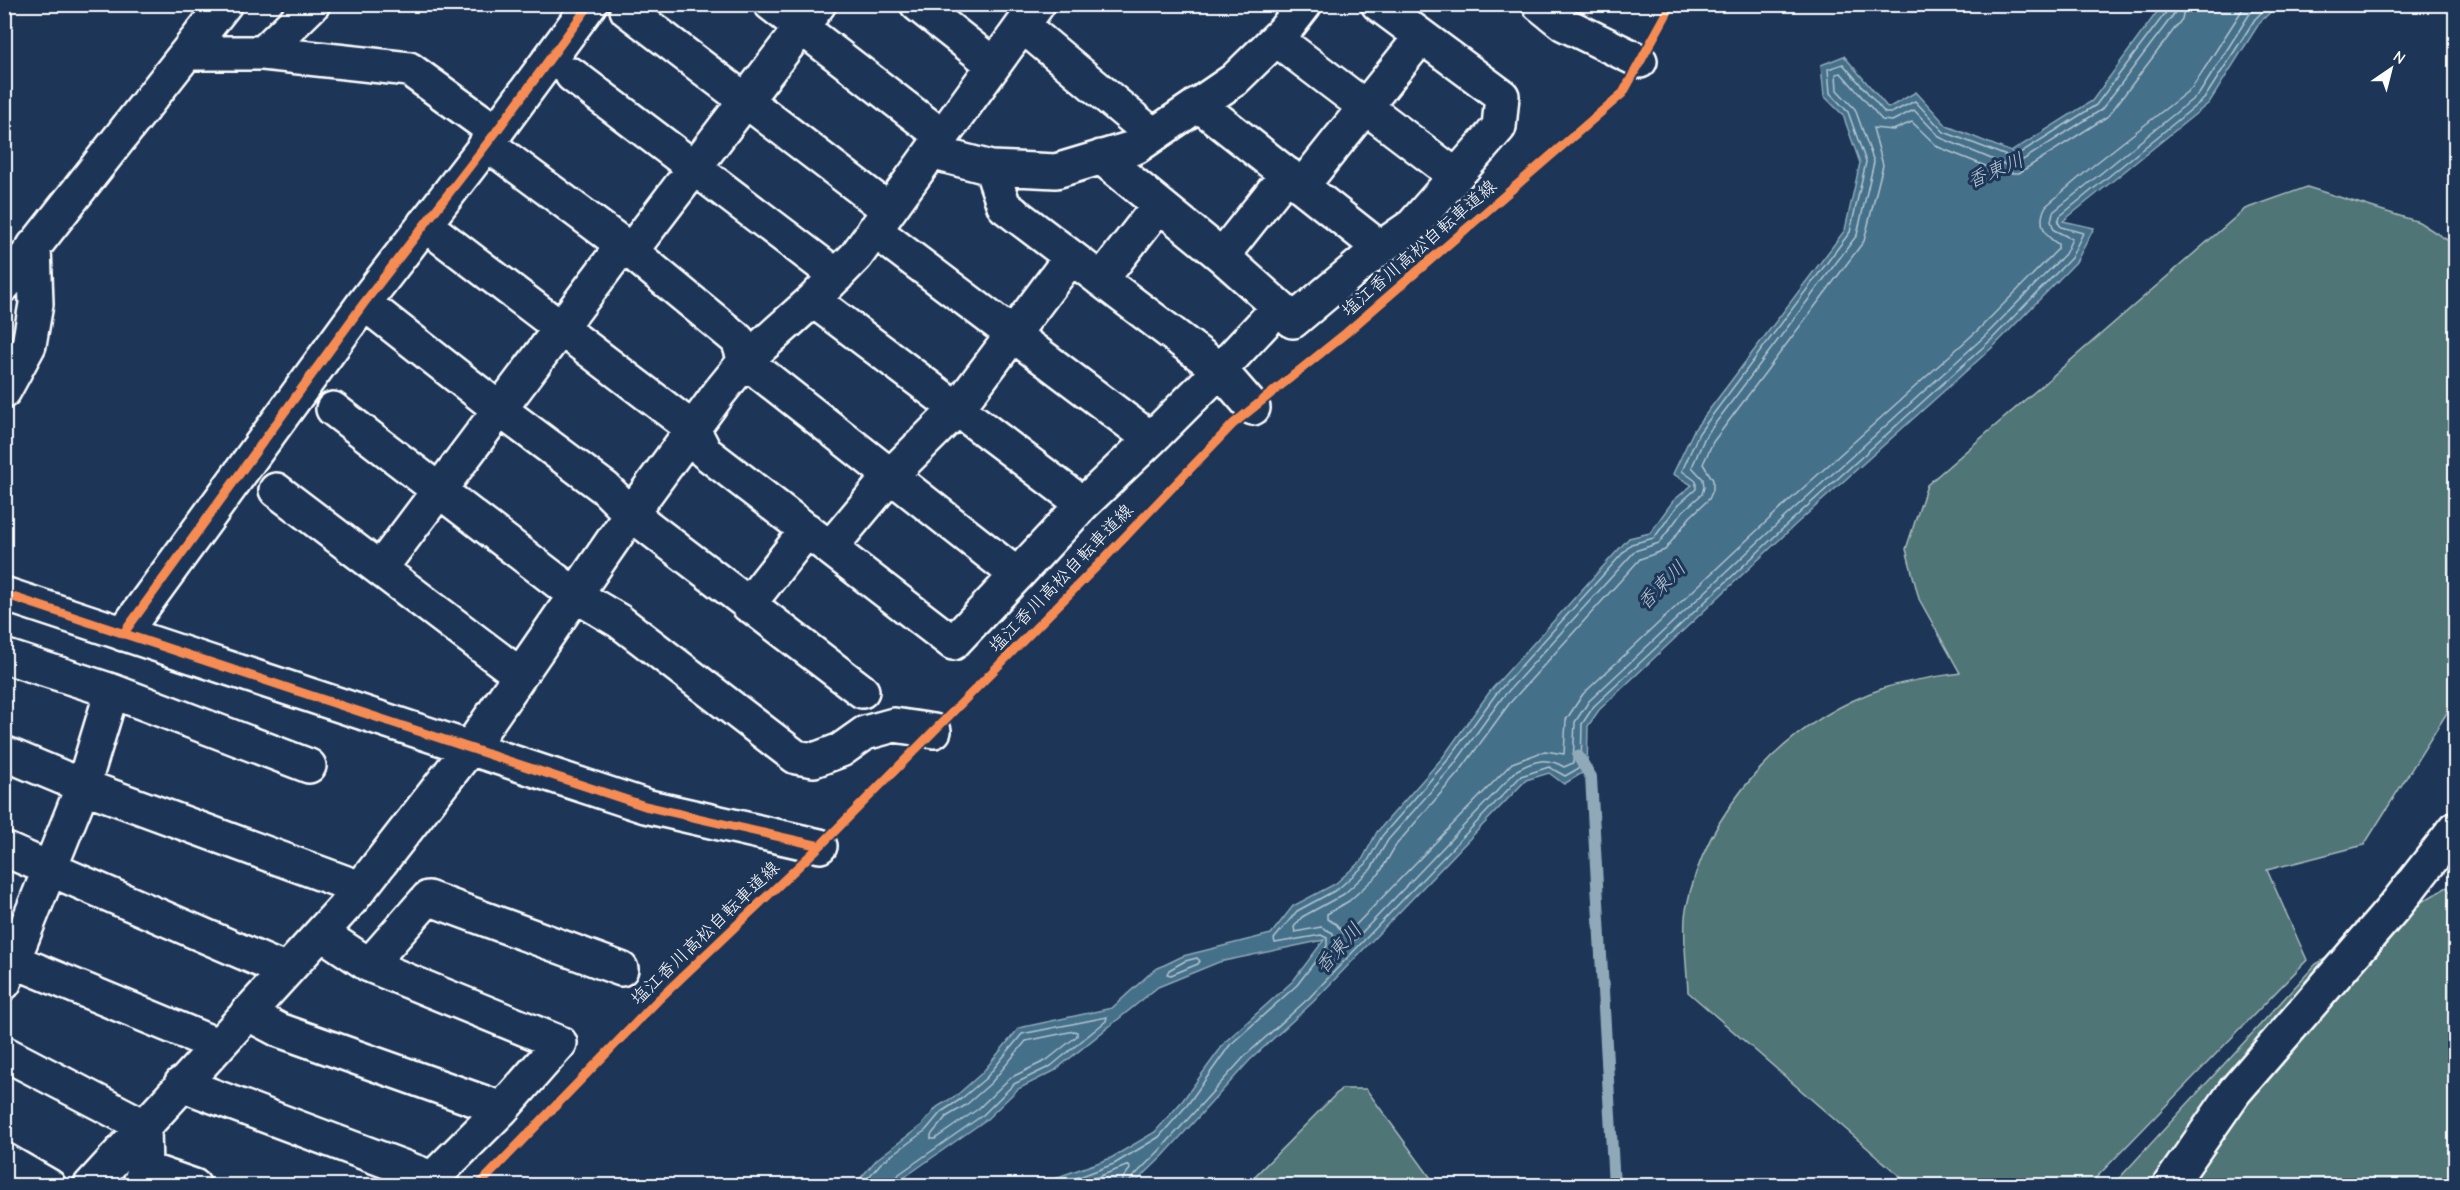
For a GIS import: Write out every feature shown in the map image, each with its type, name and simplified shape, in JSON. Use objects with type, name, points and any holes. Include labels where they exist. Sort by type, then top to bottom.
[{"type":"street","points":[[4,285],[225,4]]},
{"type":"street","points":[[263,53],[313,4]]},
{"type":"street","points":[[123,634],[364,303],[590,4]]},
{"type":"street","points":[[771,4],[811,16],[936,144],[991,168],[1056,171],[1136,147],[1234,80],[1276,39],[1305,4]]},
{"type":"street","points":[[916,4],[994,65]]},
{"type":"street","points":[[1101,157],[1222,256],[1293,321],[1380,248],[1413,225],[1499,127],[1502,96],[1378,4]]},
{"type":"street","points":[[1539,4],[1564,24],[1640,61]]},
{"type":"street","points":[[627,10],[747,100],[1013,334],[1151,438]]},
{"type":"street","points":[[90,1185],[360,888],[469,749],[631,514],[693,429],[745,362],[813,300],[856,256],[1031,15],[1153,135]]},
{"type":"street","points":[[380,569],[561,327],[695,167],[811,16]]},
{"type":"street","points":[[1222,256],[1365,107],[1422,37]]},
{"type":"street","points":[[1276,39],[1456,176]]},
{"type":"street","points":[[187,53],[263,53],[409,69],[738,340],[745,362],[1017,575]]},
{"type":"street","points":[[572,75],[837,276]]},
{"type":"street","points":[[1198,104],[1380,248]]},
{"type":"street","points":[[991,168],[1004,206],[1220,370],[1253,408]]},
{"type":"street","points":[[1101,280],[1159,205]]},
{"type":"street","points":[[424,224],[693,429],[705,452],[953,643],[1083,504],[1220,370],[1279,307]]},
{"type":"street","points":[[4,391],[29,345],[36,304],[34,246]]},
{"type":"street","points":[[748,605],[818,539],[891,476],[957,409],[1071,257]]},
{"type":"street","points":[[813,300],[1083,504]]},
{"type":"street","points":[[364,303],[499,409],[605,488],[631,514],[862,691]]},
{"type":"street","points":[[333,409],[575,595],[619,621],[796,757],[814,760],[841,750],[865,734],[894,725],[934,731]]},
{"type":"street","points":[[276,490],[520,675]]},
{"type":"street","points":[[4,594],[645,806],[820,846]]},
{"type":"street","points":[[4,656],[112,691],[309,766]]},
{"type":"street","points":[[112,691],[83,786],[50,870],[10,961],[217,1046]]},
{"type":"street","points":[[4,753],[83,786],[360,888]]},
{"type":"street","points":[[2169,1185],[2235,1091],[2395,906],[2456,828]]},
{"type":"street","points":[[4,849],[286,971]]},
{"type":"street","points":[[369,965],[428,898],[621,969]]},
{"type":"street","points":[[182,1084],[429,1182],[502,1109],[560,1043],[369,965],[321,933]]},
{"type":"street","points":[[247,1013],[279,1030],[502,1109]]},
{"type":"street","points":[[4,1053],[144,1126]]},
{"type":"street","points":[[144,1126],[142,1177],[194,1185]]},
{"type":"street","points":[[4,1160],[49,1185]]},
{"type":"green space","points":[[2307,187],[2419,222],[2455,245],[2455,700],[2364,845],[2267,870],[2307,960],[2089,1185],[1910,1185],[1688,992],[1685,918],[1696,873],[1712,837],[1732,804],[1756,773],[1784,746],[1815,722],[1848,703],[1884,688],[1960,673],[1919,599],[1906,549],[1927,485],[2245,209]]},
{"type":"green space","points":[[2447,887],[2456,903],[2455,1185],[2112,1186],[2316,964]]},
{"type":"green space","points":[[1341,1089],[1366,1089],[1436,1185],[1246,1185]]},
{"type":"water","name":"香東川","points":[[2165,5],[2278,5],[2260,22],[2209,103],[2063,221],[2094,228],[2076,262],[1995,345],[1796,524],[1599,710],[1588,726],[1587,770],[1564,784],[1549,773],[1526,780],[1313,1002],[1250,1060],[1163,1156],[1133,1185],[1045,1185],[1058,1177],[1111,1158],[1155,1132],[1183,1100],[1226,1041],[1293,981],[1324,940],[1219,962],[1158,987],[1054,1071],[1018,1089],[987,1119],[902,1179],[897,1185],[865,1185],[857,1182],[877,1159],[922,1125],[937,1107],[957,1095],[982,1073],[1019,1028],[1112,1008],[1154,970],[1183,956],[1271,934],[1293,906],[1335,884],[1362,860],[1377,832],[1443,757],[1491,690],[1629,538],[1650,533],[1673,501],[1692,485],[1673,474],[1694,430],[1845,230],[1860,163],[1843,115],[1824,96],[1821,65],[1844,56],[1888,108],[1916,92],[1947,126],[2011,152],[2092,101],[2157,12]]},
{"type":"waterway","points":[[1578,756],[1591,777],[1614,1186]]},
{"type":"cycle path","points":[[123,634],[364,303],[496,132],[590,4]]},
{"type":"cycle path","name":"塩江香川高松自転車道線","points":[[478,1186],[658,1000],[820,846],[1100,563],[1233,424],[1346,333],[1623,93],[1672,4]]},
{"type":"cycle path","points":[[4,594],[645,806],[820,846]]}]
